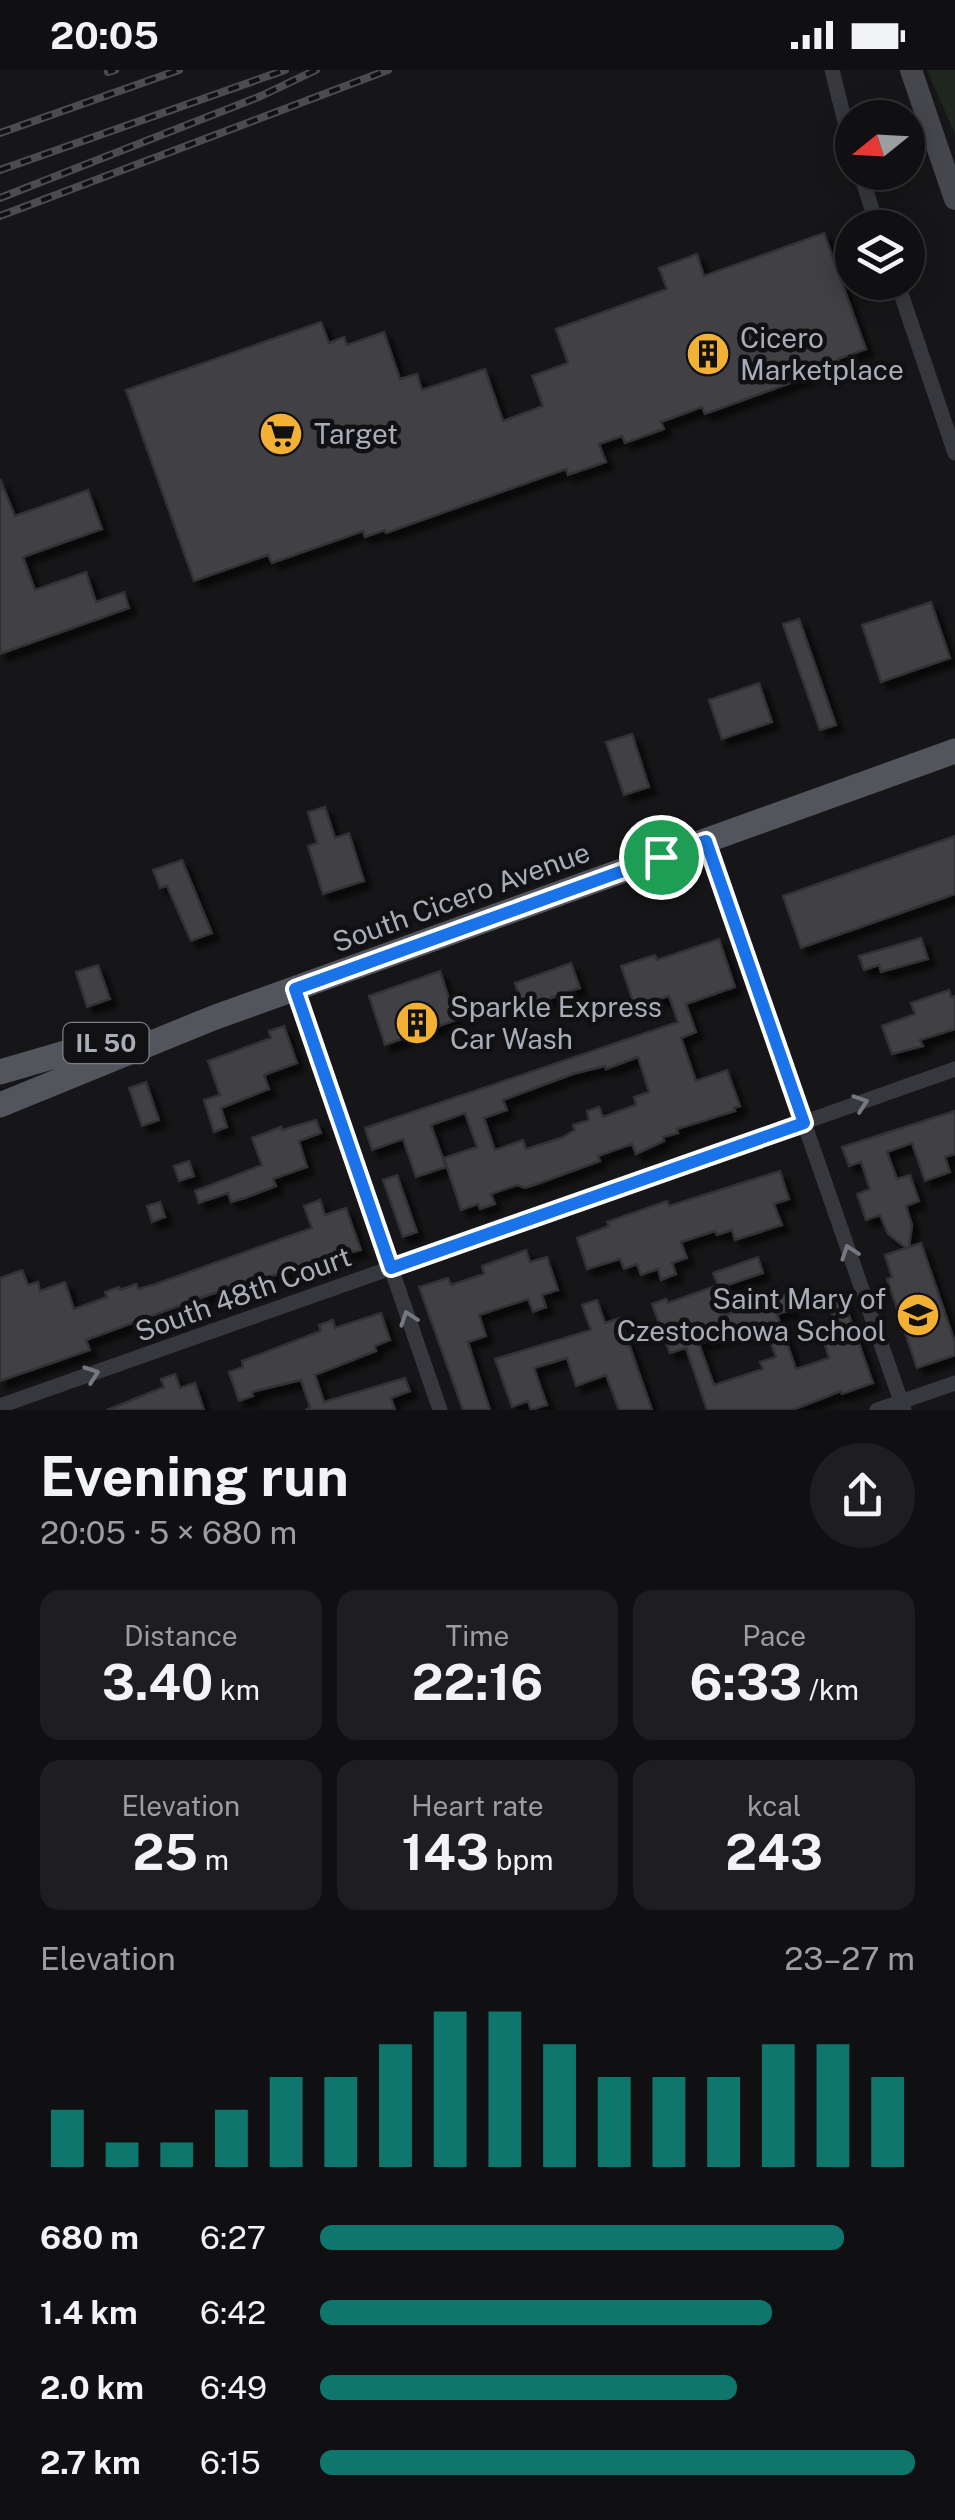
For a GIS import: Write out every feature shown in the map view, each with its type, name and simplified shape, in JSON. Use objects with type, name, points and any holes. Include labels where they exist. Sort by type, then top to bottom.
[{"type":"main road","points":[[910,70],[955,199]]},
{"type":"main road","name":"South Cicero Avenue","points":[[0,1106],[213,1018],[955,750]]},
{"type":"main road","name":"South Cicero Avenue","points":[[0,1072],[72,1050],[213,1018]]},
{"type":"street","points":[[832,70],[840,100]]},
{"type":"street","points":[[903,300],[955,453]]},
{"type":"street","points":[[706,841],[902,1406]]},
{"type":"street","points":[[295,989],[440,1410]]},
{"type":"street","name":"South 48th Court","points":[[0,1406],[955,1069]]},
{"type":"street","points":[[877,1410],[902,1406],[955,1383]]},
{"type":"shaded area","points":[[927,70],[955,70],[955,134],[954,132]]},
{"type":"building","points":[[824,233],[835,263],[835,300],[848,300],[866,349],[838,359],[840,365],[705,414],[702,407],[661,422],[664,429],[625,443],[622,436],[599,444],[606,462],[568,475],[566,469],[386,533],[385,530],[365,537],[363,531],[272,563],[268,555],[194,581],[126,390],[321,322],[329,343],[344,337],[347,345],[384,332],[400,379],[417,374],[422,390],[485,369],[503,421],[543,406],[532,376],[568,363],[556,329],[667,289],[659,268],[697,254],[704,276]]},
{"type":"building","points":[[0,479],[15,516],[88,490],[102,529],[23,557],[35,590],[86,572],[96,602],[124,592],[129,608],[0,654]]},
{"type":"building","points":[[931,602],[950,658],[881,682],[862,625]]},
{"type":"building","points":[[799,619],[836,725],[820,730],[783,624]]},
{"type":"building","points":[[759,683],[772,722],[722,739],[709,700]]},
{"type":"building","points":[[632,734],[649,787],[624,795],[606,742]]},
{"type":"building","points":[[325,807],[335,838],[349,833],[364,881],[323,894],[308,846],[317,843],[308,812]]},
{"type":"building","points":[[955,836],[955,894],[801,948],[783,896]]},
{"type":"building","points":[[182,860],[212,933],[191,941],[167,886],[160,888],[153,870]]},
{"type":"building","points":[[921,938],[928,959],[881,972],[879,965],[864,970],[859,956]]},
{"type":"building","points":[[719,939],[735,987],[686,1004],[696,1032],[681,1038],[696,1081],[727,1070],[740,1106],[735,1111],[677,1129],[678,1133],[663,1137],[664,1141],[636,1154],[632,1144],[598,1156],[600,1161],[537,1184],[525,1188],[517,1185],[491,1194],[495,1204],[480,1209],[478,1204],[461,1210],[444,1158],[477,1147],[465,1113],[431,1125],[446,1167],[416,1177],[403,1139],[372,1150],[365,1128],[678,1022],[669,996],[635,1007],[621,966],[655,955],[657,960]],"holes":[[[638,1057],[649,1092],[634,1097],[636,1105],[603,1117],[599,1107],[587,1111],[589,1120],[573,1125],[575,1130],[526,1149],[523,1140],[495,1150],[484,1118],[507,1110],[503,1100],[573,1074],[605,1066],[606,1069]]]},
{"type":"building","points":[[571,963],[580,988],[523,1008],[515,983]]},
{"type":"building","points":[[98,965],[110,999],[87,1007],[76,972]]},
{"type":"building","points":[[440,971],[456,1020],[385,1045],[369,996]]},
{"type":"building","points":[[949,990],[951,997],[955,996],[955,1029],[920,1040],[923,1046],[892,1054],[882,1026],[915,1014],[911,1003]]},
{"type":"building","points":[[284,1026],[297,1063],[264,1075],[269,1089],[221,1108],[227,1127],[214,1132],[204,1100],[220,1095],[208,1061],[271,1038],[269,1031]]},
{"type":"building","points":[[146,1082],[159,1120],[142,1126],[129,1088]]},
{"type":"building","points":[[955,1111],[955,1154],[945,1157],[950,1172],[925,1181],[912,1143],[887,1152],[897,1179],[910,1175],[919,1201],[906,1206],[912,1225],[909,1247],[921,1243],[955,1342],[955,1355],[917,1368],[887,1279],[892,1277],[885,1255],[906,1248],[888,1234],[880,1215],[866,1220],[857,1194],[870,1189],[861,1162],[849,1166],[842,1147]]},
{"type":"building","points":[[316,1120],[321,1133],[299,1141],[307,1167],[273,1179],[276,1186],[245,1198],[231,1202],[228,1193],[199,1203],[195,1191],[262,1165],[252,1138]]},
{"type":"building","points":[[189,1161],[194,1176],[179,1181],[174,1166]]},
{"type":"building","points":[[780,1171],[789,1199],[774,1204],[782,1225],[735,1240],[732,1230],[681,1242],[687,1258],[672,1263],[676,1274],[661,1280],[658,1269],[641,1275],[637,1264],[624,1269],[620,1259],[587,1269],[577,1238],[609,1226],[607,1222],[667,1201],[669,1206]]},
{"type":"building","points":[[397,1175],[417,1232],[403,1237],[383,1180]]},
{"type":"building","points":[[320,1200],[325,1215],[346,1208],[361,1250],[322,1258],[209,1295],[86,1340],[90,1350],[0,1381],[0,1278],[22,1270],[28,1285],[38,1282],[40,1291],[65,1282],[74,1309],[107,1297],[105,1292],[119,1287],[120,1290],[136,1284],[138,1289],[153,1285],[312,1228],[304,1206]]},
{"type":"building","points":[[160,1202],[165,1217],[152,1222],[147,1206]]},
{"type":"building","points":[[526,1250],[530,1262],[547,1257],[558,1290],[542,1295],[546,1307],[533,1312],[528,1299],[479,1315],[486,1336],[468,1342],[490,1410],[463,1410],[419,1287],[448,1278],[451,1285],[484,1274],[482,1266]]},
{"type":"building","points":[[758,1257],[763,1273],[719,1288],[713,1273]]},
{"type":"building","points":[[715,1286],[725,1315],[787,1294],[792,1310],[777,1314],[796,1369],[829,1358],[825,1345],[841,1340],[828,1303],[843,1298],[873,1383],[793,1410],[707,1410],[686,1348],[670,1353],[652,1304],[666,1299],[668,1303]],"holes":[[[764,1324],[776,1357],[760,1362],[763,1369],[714,1385],[699,1344]]]},
{"type":"building","points":[[597,1300],[605,1323],[620,1318],[652,1410],[619,1410],[606,1375],[576,1386],[567,1358],[534,1368],[547,1405],[531,1410],[528,1401],[512,1407],[495,1359],[591,1330],[582,1305]]},
{"type":"building","points":[[381,1313],[390,1340],[375,1346],[376,1351],[315,1375],[324,1402],[405,1378],[410,1391],[391,1398],[395,1410],[306,1410],[310,1407],[301,1380],[252,1392],[253,1396],[239,1401],[229,1372],[243,1367],[242,1361],[321,1331],[319,1325],[333,1320],[335,1328]]},
{"type":"building","points":[[175,1374],[180,1388],[195,1383],[204,1410],[107,1410],[164,1387],[161,1379]]},
{"type":"railway","points":[[108,72],[115,70]]},
{"type":"railway","points":[[0,133],[179,70]]},
{"type":"railway","points":[[0,170],[285,70]]},
{"type":"railway","points":[[0,198],[261,96],[316,70]]},
{"type":"railway","points":[[0,216],[388,70]]},
{"type":"place","name":"Cicero Marketplace","points":[[708,354]]},
{"type":"place","name":"Target","points":[[281,434]]},
{"type":"place","name":"Sparkle Express Car Wash","points":[[417,1023]]},
{"type":"place","name":"Saint Mary of Czestochowa School","points":[[918,1315]]},
{"type":"route","points":[[706,841],[804,1123],[391,1268],[295,989],[661,857],[706,841]]}]
